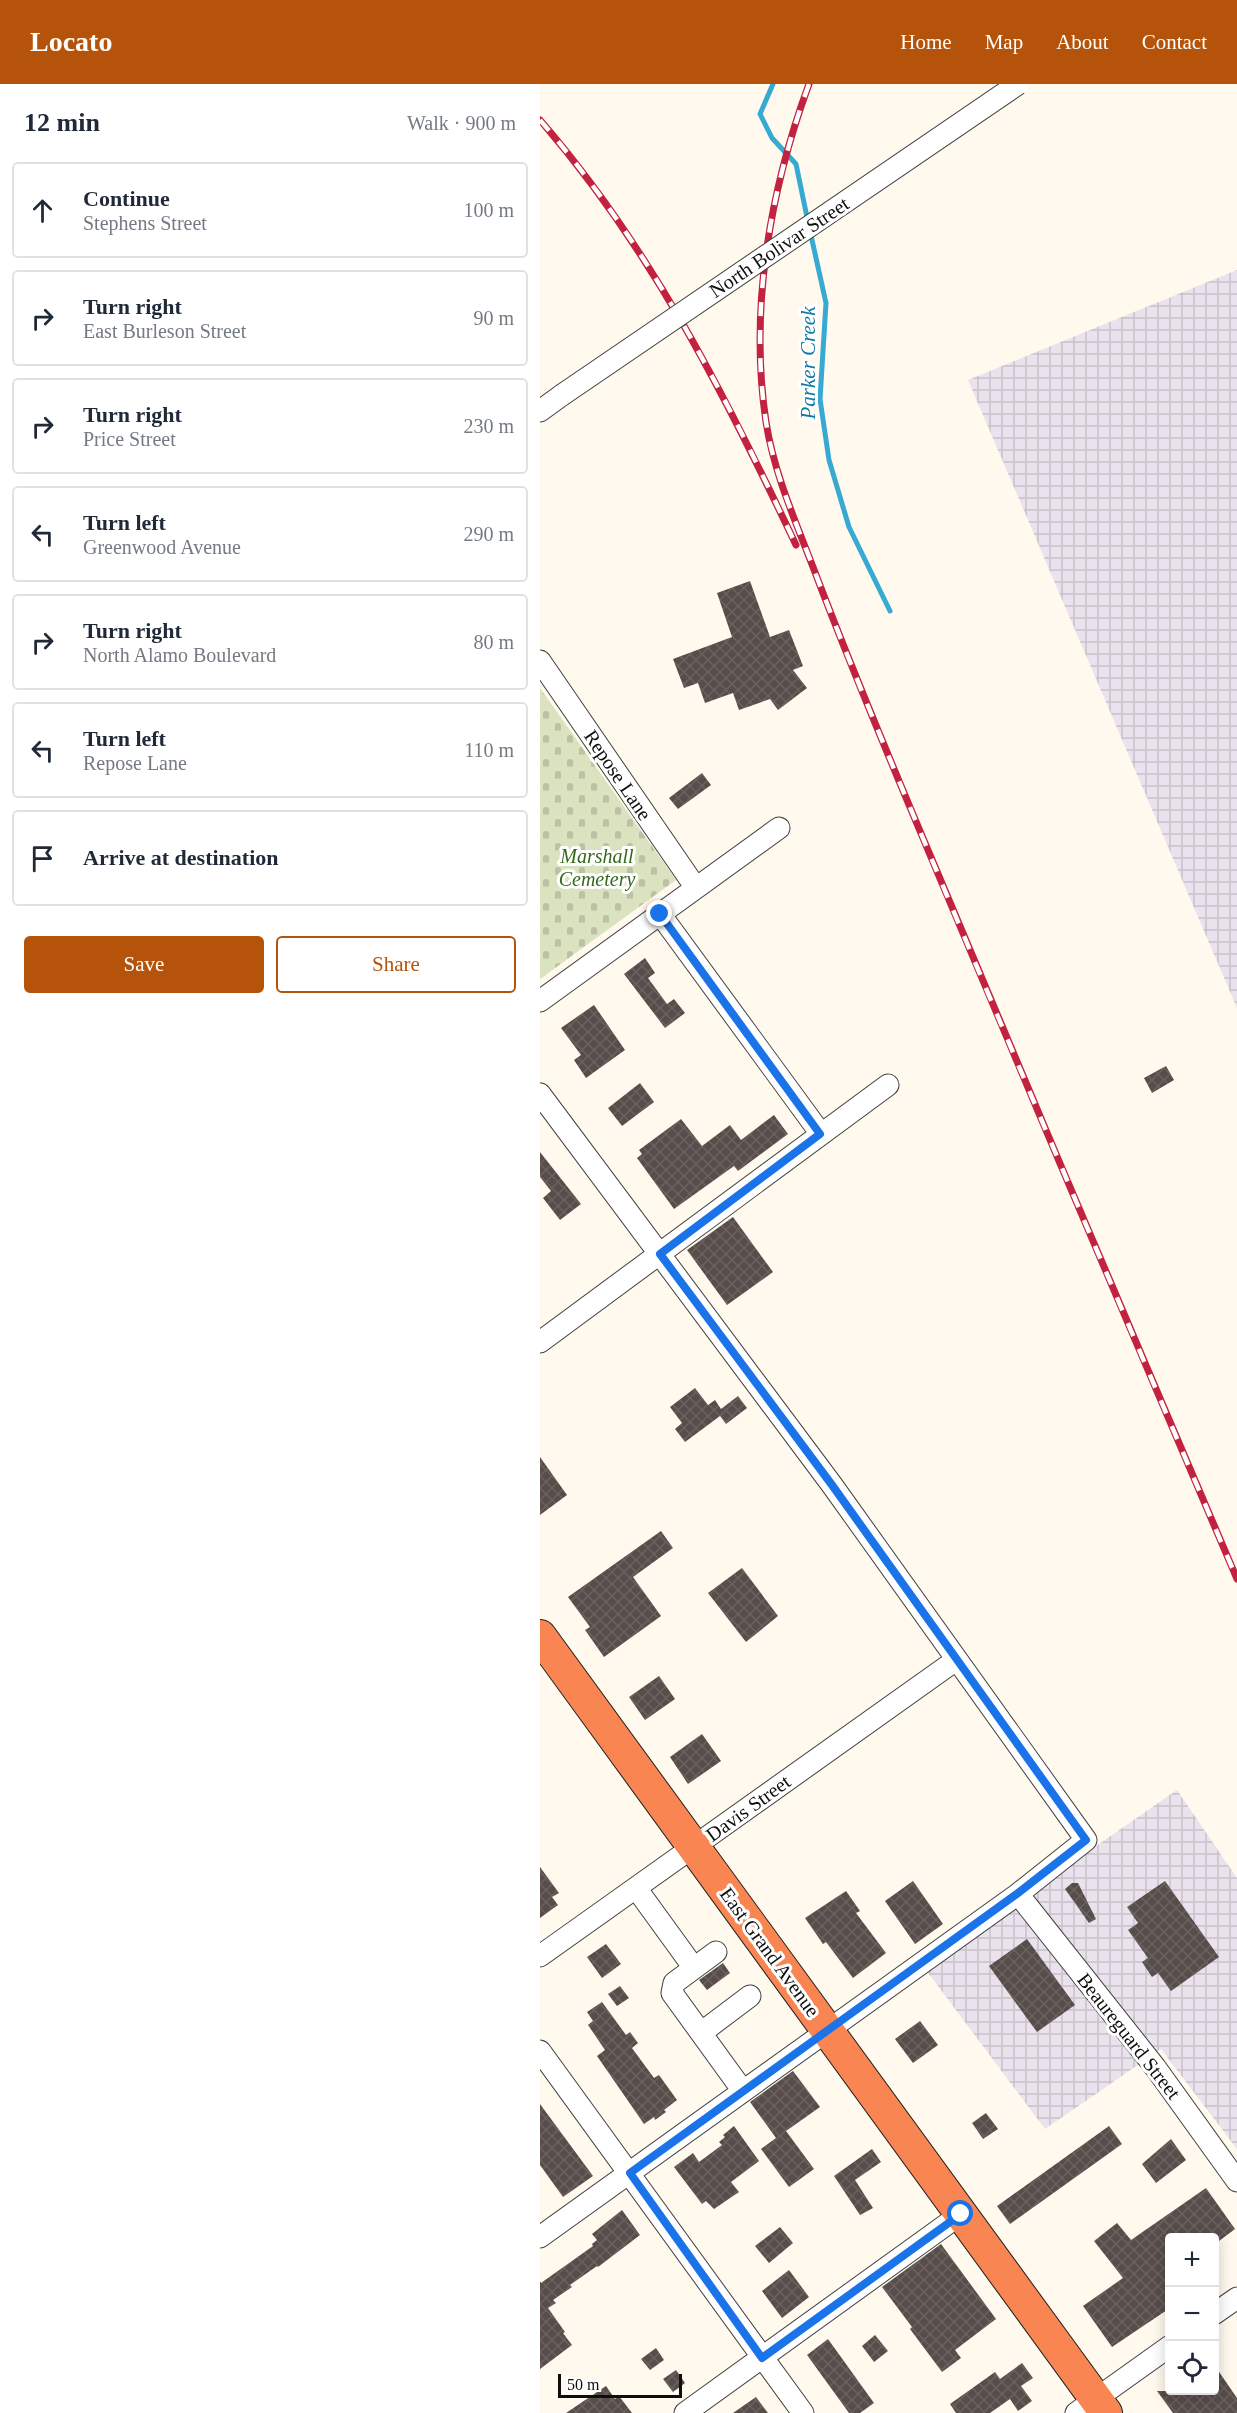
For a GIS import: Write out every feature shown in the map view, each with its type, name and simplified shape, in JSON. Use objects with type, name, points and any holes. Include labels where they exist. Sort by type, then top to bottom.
[{"type":"highway","name":"East Grand Avenue","points":[[540,1636],[961,2214],[1093,2408]]},
{"type":"street","name":"North Bolivar Street","points":[[548,401],[1018,84]]},
{"type":"street","name":"Repose Lane","points":[[540,661],[696,888]]},
{"type":"street","points":[[540,1001],[779,828]]},
{"type":"street","points":[[660,914],[820,1134]]},
{"type":"street","points":[[540,1342],[888,1085]]},
{"type":"street","points":[[540,1094],[832,1485],[1086,1840],[1018,1893],[540,2237]]},
{"type":"street","name":"Davis Street","points":[[540,1956],[956,1660]]},
{"type":"street","points":[[636,1888],[694,1968]]},
{"type":"street","name":"Beaureguard Street","points":[[1018,1893],[1155,2067],[1237,2181]]},
{"type":"street","points":[[716,1952],[674,1983],[672,1993],[743,2091]]},
{"type":"street","points":[[701,2033],[750,1996]]},
{"type":"street","points":[[540,2051],[803,2413]]},
{"type":"street","points":[[685,2413],[961,2214]]},
{"type":"street","points":[[1219,2311],[1237,2298]]},
{"type":"street","points":[[1093,2408],[1165,2350]]},
{"type":"shaded area","points":[[1237,270],[1237,1008],[968,380]]},
{"type":"shaded area","points":[[1177,1790],[1237,1878],[1237,2149],[1161,2049],[1045,2129],[923,1966]]},
{"type":"green space","name":"Marshall Cemetery","points":[[540,688],[676,880],[540,979]]},
{"type":"building","points":[[750,581],[770,637],[789,630],[803,666],[793,670],[807,688],[778,710],[770,699],[739,710],[733,693],[705,703],[698,683],[684,688],[673,659],[732,637],[717,593]]},
{"type":"building","points":[[702,773],[711,785],[678,809],[669,798]]},
{"type":"building","points":[[645,958],[655,973],[648,978],[667,1004],[674,999],[685,1013],[665,1028],[624,974]]},
{"type":"building","points":[[594,1005],[625,1050],[586,1078],[574,1060],[581,1055],[561,1028]]},
{"type":"building","points":[[1166,1066],[1174,1080],[1152,1093],[1144,1078]]},
{"type":"building","points":[[640,1083],[654,1102],[622,1126],[608,1108]]},
{"type":"building","points":[[774,1115],[788,1134],[738,1171],[734,1166],[674,1209],[637,1158],[642,1154],[639,1150],[681,1119],[702,1146],[730,1125],[741,1140]]},
{"type":"building","points":[[540,1152],[581,1204],[560,1220],[543,1198],[551,1191],[540,1177]]},
{"type":"building","points":[[733,1217],[773,1272],[727,1305],[687,1250]]},
{"type":"building","points":[[695,1388],[708,1405],[715,1400],[721,1409],[738,1396],[747,1408],[726,1424],[720,1416],[685,1442],[675,1429],[682,1423],[670,1407]]},
{"type":"building","points":[[540,1457],[567,1495],[540,1515]]},
{"type":"building","points":[[661,1531],[673,1548],[633,1577],[661,1616],[604,1657],[585,1630],[590,1627],[568,1597]]},
{"type":"building","points":[[742,1568],[778,1616],[746,1642],[708,1593]]},
{"type":"building","points":[[659,1676],[675,1699],[645,1720],[629,1697]]},
{"type":"building","points":[[702,1734],[721,1761],[688,1784],[670,1757]]},
{"type":"building","points":[[540,1867],[559,1893],[552,1897],[558,1905],[540,1918]]},
{"type":"building","points":[[913,1881],[943,1924],[915,1944],[885,1901]]},
{"type":"building","points":[[1165,1881],[1219,1957],[1171,1991],[1158,1973],[1152,1977],[1142,1962],[1148,1958],[1128,1930],[1138,1923],[1127,1907]]},
{"type":"building","points":[[1072,1883],[1078,1883],[1096,1919],[1089,1923],[1065,1889]]},
{"type":"building","points":[[846,1891],[860,1911],[856,1913],[886,1953],[853,1978],[826,1942],[823,1944],[805,1918]]},
{"type":"building","points":[[1027,1939],[1075,2005],[1037,2032],[989,1966]]},
{"type":"building","points":[[606,1944],[621,1964],[602,1978],[587,1957]]},
{"type":"building","points":[[723,1963],[730,1973],[707,1990],[699,1980]]},
{"type":"building","points":[[620,1986],[629,1998],[617,2006],[608,1994]]},
{"type":"building","points":[[602,2002],[626,2035],[630,2032],[638,2043],[632,2048],[654,2078],[659,2075],[677,2100],[655,2120],[654,2117],[644,2124],[597,2056],[605,2050],[588,2025],[593,2021],[587,2012]]},
{"type":"building","points":[[920,2021],[938,2045],[913,2063],[895,2039]]},
{"type":"building","points":[[793,2071],[820,2107],[786,2131],[814,2169],[789,2187],[761,2149],[776,2138],[750,2102]]},
{"type":"building","points":[[540,2104],[593,2176],[563,2197],[540,2165]]},
{"type":"building","points":[[986,2113],[998,2129],[983,2139],[972,2123]]},
{"type":"building","points":[[734,2126],[759,2161],[731,2182],[739,2192],[714,2209],[706,2201],[702,2204],[674,2167],[693,2153],[699,2162],[722,2145],[719,2142],[725,2137],[723,2135]]},
{"type":"building","points":[[1109,2126],[1122,2144],[1010,2224],[997,2206]]},
{"type":"building","points":[[1171,2139],[1186,2160],[1156,2183],[1142,2164]]},
{"type":"building","points":[[872,2149],[881,2162],[855,2180],[873,2208],[860,2215],[834,2176]]},
{"type":"building","points":[[1206,2188],[1235,2229],[1219,2241],[1219,2233],[1165,2233],[1165,2311],[1112,2347],[1083,2306],[1123,2278],[1094,2241],[1117,2223],[1131,2240]]},
{"type":"building","points":[[622,2210],[640,2235],[570,2285],[572,2287],[553,2300],[556,2303],[548,2308],[572,2345],[540,2369],[540,2281],[541,2283],[593,2246],[592,2244],[597,2240],[592,2234]]},
{"type":"building","points":[[780,2227],[793,2243],[769,2263],[755,2246]]},
{"type":"building","points":[[941,2244],[996,2319],[955,2350],[961,2358],[942,2372],[882,2287]]},
{"type":"building","points":[[789,2270],[809,2297],[782,2318],[762,2291]]},
{"type":"building","points":[[875,2335],[888,2351],[874,2362],[862,2346]]},
{"type":"building","points":[[828,2339],[874,2403],[860,2413],[849,2413],[807,2355]]},
{"type":"building","points":[[656,2348],[664,2360],[650,2370],[641,2359]]},
{"type":"building","points":[[1022,2363],[1033,2378],[1021,2386],[1032,2401],[1018,2411],[1010,2399],[990,2413],[956,2413],[950,2404],[995,2372],[1000,2379]]},
{"type":"building","points":[[676,2370],[685,2383],[673,2392],[663,2379]]},
{"type":"building","points":[[1219,2372],[1237,2398],[1237,2413],[1173,2413],[1157,2391],[1165,2391],[1165,2395],[1219,2395]]},
{"type":"building","points":[[606,2386],[615,2399],[619,2396],[632,2413],[566,2413]]},
{"type":"building","points":[[756,2397],[768,2413],[733,2413]]},
{"type":"waterway","name":"Parker Creek","points":[[773,84],[760,114],[772,138],[796,164],[808,222]]},
{"type":"waterway","name":"Parker Creek","points":[[810,231],[826,303],[820,399],[829,460],[849,527],[890,611]]},
{"type":"railway","points":[[809,84],[783,166],[767,250],[762,293],[761,379],[766,422],[774,460],[792,514],[887,751],[1237,1579]]},
{"type":"railway","points":[[540,120],[617,219],[683,324],[713,377],[796,545]]},
{"type":"route","points":[[660,914],[820,1134],[660,1254],[832,1485],[1086,1840],[1018,1893],[630,2173],[762,2358],[961,2214]]}]
